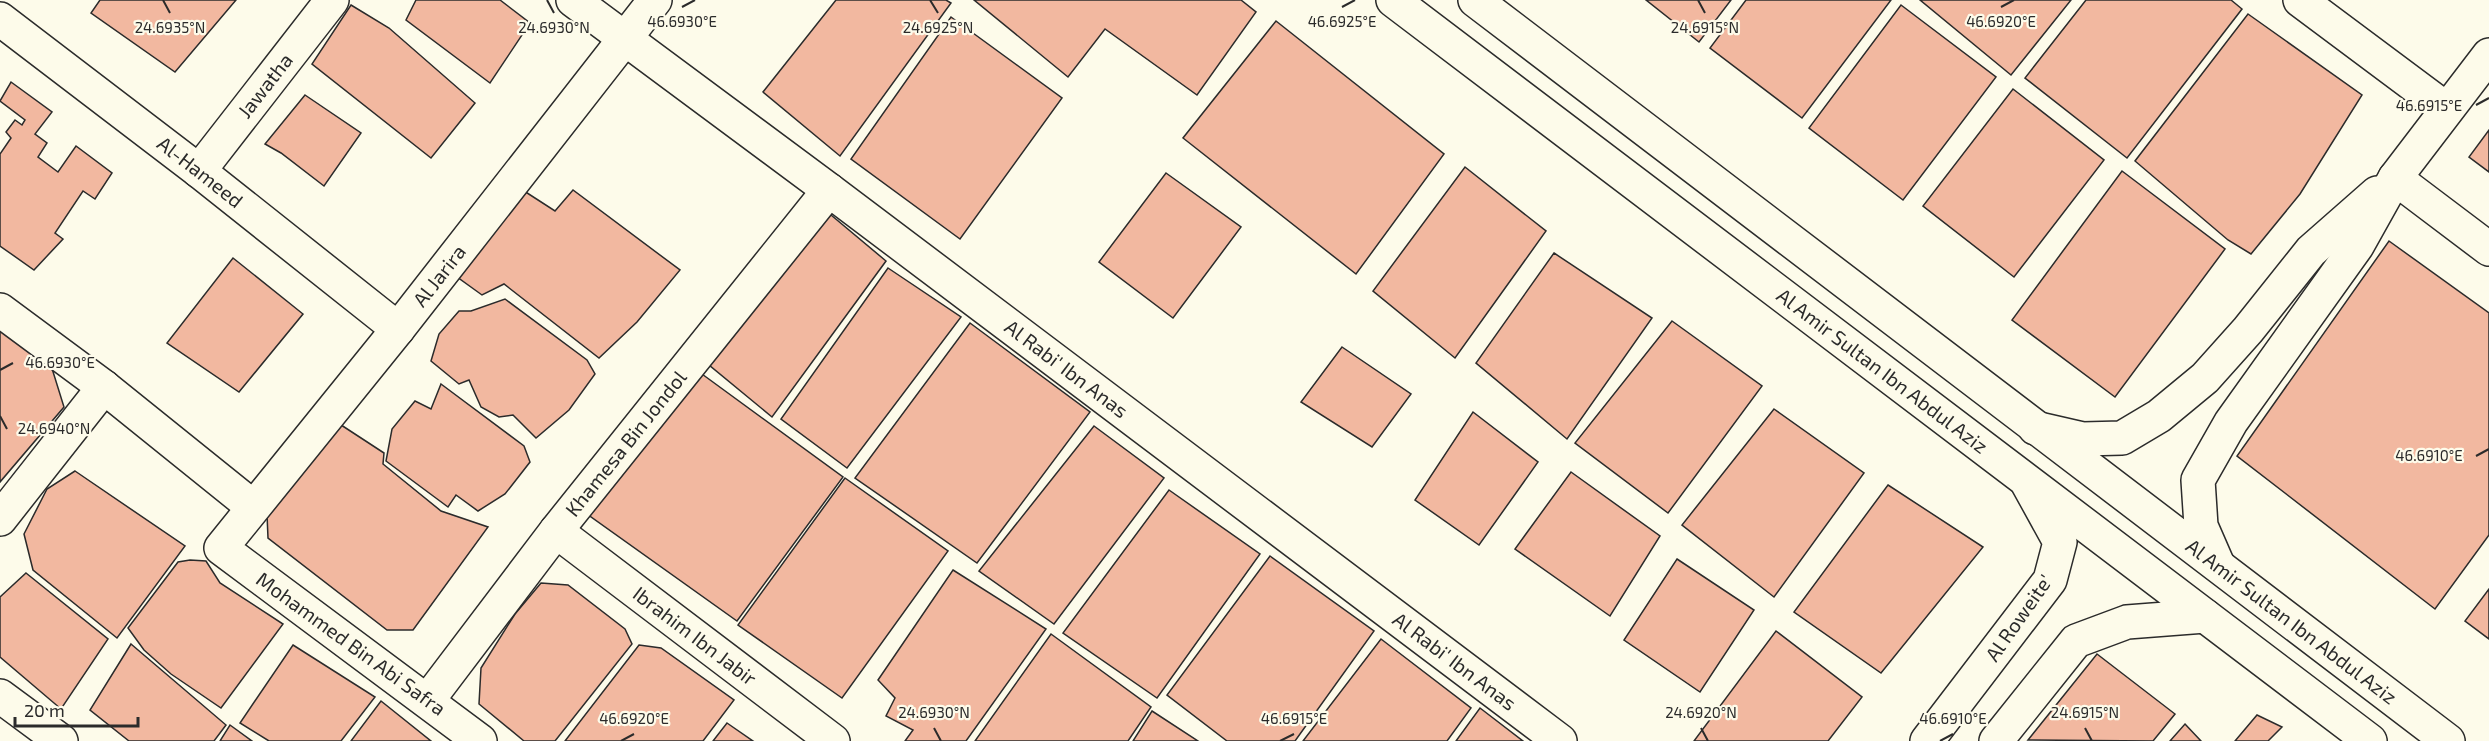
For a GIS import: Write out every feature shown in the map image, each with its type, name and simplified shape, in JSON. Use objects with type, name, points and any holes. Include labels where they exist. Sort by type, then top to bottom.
[{"type":"street","name":"Jawatha","points":[[199,171],[332,0]]},
{"type":"street","name":"Al Rabi' Ibn Anas","points":[[573,0],[1560,741]]},
{"type":"street","name":"Al Jarira","points":[[221,548],[398,329],[655,0]]},
{"type":"street","name":"Al Amir Sultan Ibn Abdul Aziz","points":[[1393,0],[2028,484],[2370,741]]},
{"type":"street","name":"Al Amir Sultan Ibn Abdul Aziz","points":[[1475,0],[2448,741]]},
{"type":"street","points":[[2300,0],[2446,109]]},
{"type":"street","name":"Al-Hameed","points":[[0,19],[199,171],[398,329]]},
{"type":"street","points":[[2218,565],[2201,526],[2198,480],[2230,422],[2357,246],[2395,178],[2489,55]]},
{"type":"street","points":[[2036,428],[2083,439],[2122,438],[2159,416],[2205,378],[2248,330],[2311,251],[2395,178]]},
{"type":"street","points":[[2395,178],[2489,249]]},
{"type":"street","name":"Khamesa Bin Jondol","points":[[428,700],[556,531],[829,190]]},
{"type":"street","points":[[0,310],[104,387],[253,507]]},
{"type":"street","points":[[0,519],[104,387]]},
{"type":"street","name":"Al Roweite'","points":[[1927,741],[2050,580],[2060,542],[2028,484]]},
{"type":"street","name":"Ibrahim Ibn Jabir","points":[[556,531],[832,741]]},
{"type":"street","name":"Mohammed Bin Abi Safra","points":[[221,548],[428,700],[480,741]]},
{"type":"street","points":[[1996,741],[2076,641],[2127,622],[2205,616]]},
{"type":"street","points":[[0,696],[62,741]]},
{"type":"building","points":[[100,0],[236,0],[175,72],[91,13]]},
{"type":"building","points":[[416,0],[500,0],[530,23],[490,83],[406,20]]},
{"type":"building","points":[[836,0],[946,0],[951,3],[840,156],[763,92]]},
{"type":"building","points":[[974,0],[1241,0],[1256,12],[1197,95],[1105,29],[1068,77]]},
{"type":"building","points":[[1646,0],[1731,0],[1699,42]]},
{"type":"building","points":[[1746,0],[1891,0],[1802,118],[1710,48]]},
{"type":"building","points":[[1920,0],[2071,0],[2011,75]]},
{"type":"building","points":[[2086,0],[2231,0],[2242,9],[2127,158],[2025,78]]},
{"type":"building","points":[[351,5],[389,28],[475,103],[431,158],[312,64]]},
{"type":"building","points":[[1901,5],[1996,77],[1903,200],[1809,128]]},
{"type":"building","points":[[2248,14],[2362,95],[2300,194],[2251,254],[2228,240],[2135,161]]},
{"type":"building","points":[[951,17],[1062,98],[960,239],[851,159]]},
{"type":"building","points":[[1276,21],[1444,154],[1356,274],[1183,138]]},
{"type":"building","points":[[11,82],[52,112],[35,134],[47,143],[38,157],[58,172],[76,146],[112,173],[95,199],[83,191],[55,233],[63,239],[34,270],[0,246],[0,154],[11,138],[6,132],[15,120],[22,125],[25,120],[0,101]]},
{"type":"building","points":[[2013,89],[2104,160],[2014,277],[1923,206]]},
{"type":"building","points":[[305,95],[361,133],[324,186],[281,153],[265,144]]},
{"type":"building","points":[[2489,130],[2489,172],[2469,157]]},
{"type":"building","points":[[1465,167],[1546,231],[1455,358],[1373,291]]},
{"type":"building","points":[[2122,171],[2225,249],[2115,397],[2012,320]]},
{"type":"building","points":[[1166,173],[1241,227],[1173,318],[1099,262]]},
{"type":"building","points":[[521,189],[555,211],[573,190],[680,270],[637,322],[599,358],[504,284],[482,295],[453,274]]},
{"type":"building","points":[[831,215],[886,261],[772,417],[703,360],[800,227]]},
{"type":"building","points":[[2389,241],[2489,313],[2489,535],[2435,609],[2237,456]]},
{"type":"building","points":[[1554,253],[1652,318],[1567,439],[1476,363]]},
{"type":"building","points":[[233,258],[303,314],[239,392],[167,343]]},
{"type":"building","points":[[888,268],[961,317],[847,468],[781,419]]},
{"type":"building","points":[[505,299],[587,360],[595,374],[569,410],[536,438],[513,415],[499,417],[481,407],[469,380],[459,384],[431,361],[439,334],[459,311],[471,311]]},
{"type":"building","points":[[1672,321],[1762,386],[1668,513],[1575,443]]},
{"type":"building","points":[[970,323],[1090,412],[977,563],[855,478]]},
{"type":"building","points":[[0,327],[50,362],[64,407],[0,482]]},
{"type":"building","points":[[1342,347],[1411,394],[1372,447],[1301,402]]},
{"type":"building","points":[[691,366],[843,477],[737,621],[587,514]]},
{"type":"building","points":[[441,384],[524,446],[530,462],[505,494],[478,511],[456,495],[448,507],[386,461],[392,429],[415,401],[431,409]]},
{"type":"building","points":[[1774,409],[1864,473],[1774,597],[1682,525]]},
{"type":"building","points":[[1473,412],[1538,462],[1479,545],[1415,500]]},
{"type":"building","points":[[335,421],[384,453],[383,464],[441,511],[488,527],[413,630],[387,630],[268,538],[267,514]]},
{"type":"building","points":[[1094,426],[1164,478],[1054,624],[979,571]]},
{"type":"building","points":[[75,471],[185,546],[117,638],[33,570],[24,534],[47,489]]},
{"type":"building","points":[[1571,472],[1660,536],[1610,616],[1515,549]]},
{"type":"building","points":[[845,478],[948,551],[842,698],[738,625]]},
{"type":"building","points":[[1888,485],[1983,547],[1881,673],[1794,612]]},
{"type":"building","points":[[1169,490],[1260,554],[1157,698],[1063,633]]},
{"type":"building","points":[[1270,556],[1374,631],[1295,741],[1227,741],[1167,695]]},
{"type":"building","points":[[1677,559],[1754,610],[1700,692],[1624,640]]},
{"type":"building","points":[[206,561],[220,583],[283,624],[221,708],[171,674],[144,650],[128,628],[178,562]]},
{"type":"building","points":[[953,570],[1046,629],[966,741],[905,741],[913,730],[886,716],[895,698],[878,680]]},
{"type":"building","points":[[26,573],[108,639],[61,709],[0,657],[0,597]]},
{"type":"building","points":[[541,583],[568,585],[625,629],[632,644],[555,741],[524,741],[479,704],[481,668],[515,614]]},
{"type":"building","points":[[2489,589],[2489,639],[2465,621]]},
{"type":"building","points":[[1776,631],[1862,697],[1828,741],[1694,741]]},
{"type":"building","points":[[1051,634],[1151,707],[1128,741],[975,741]]},
{"type":"building","points":[[1381,639],[1471,708],[1447,741],[1303,741]]},
{"type":"building","points":[[131,644],[226,725],[214,741],[129,741],[90,710]]},
{"type":"building","points":[[293,645],[375,697],[341,741],[269,741],[240,723]]},
{"type":"building","points":[[639,645],[661,648],[734,700],[703,741],[565,741]]},
{"type":"building","points":[[2097,654],[2175,714],[2153,741],[2028,740]]},
{"type":"building","points":[[381,701],[431,741],[351,741]]},
{"type":"building","points":[[1480,708],[1523,741],[1456,741]]},
{"type":"building","points":[[1152,711],[1198,741],[1133,741]]},
{"type":"building","points":[[2257,715],[2282,727],[2268,741],[2235,741]]},
{"type":"building","points":[[727,723],[753,741],[713,741]]},
{"type":"building","points":[[2185,724],[2201,741],[2170,741]]},
{"type":"building","points":[[230,725],[252,741],[220,741]]}]
